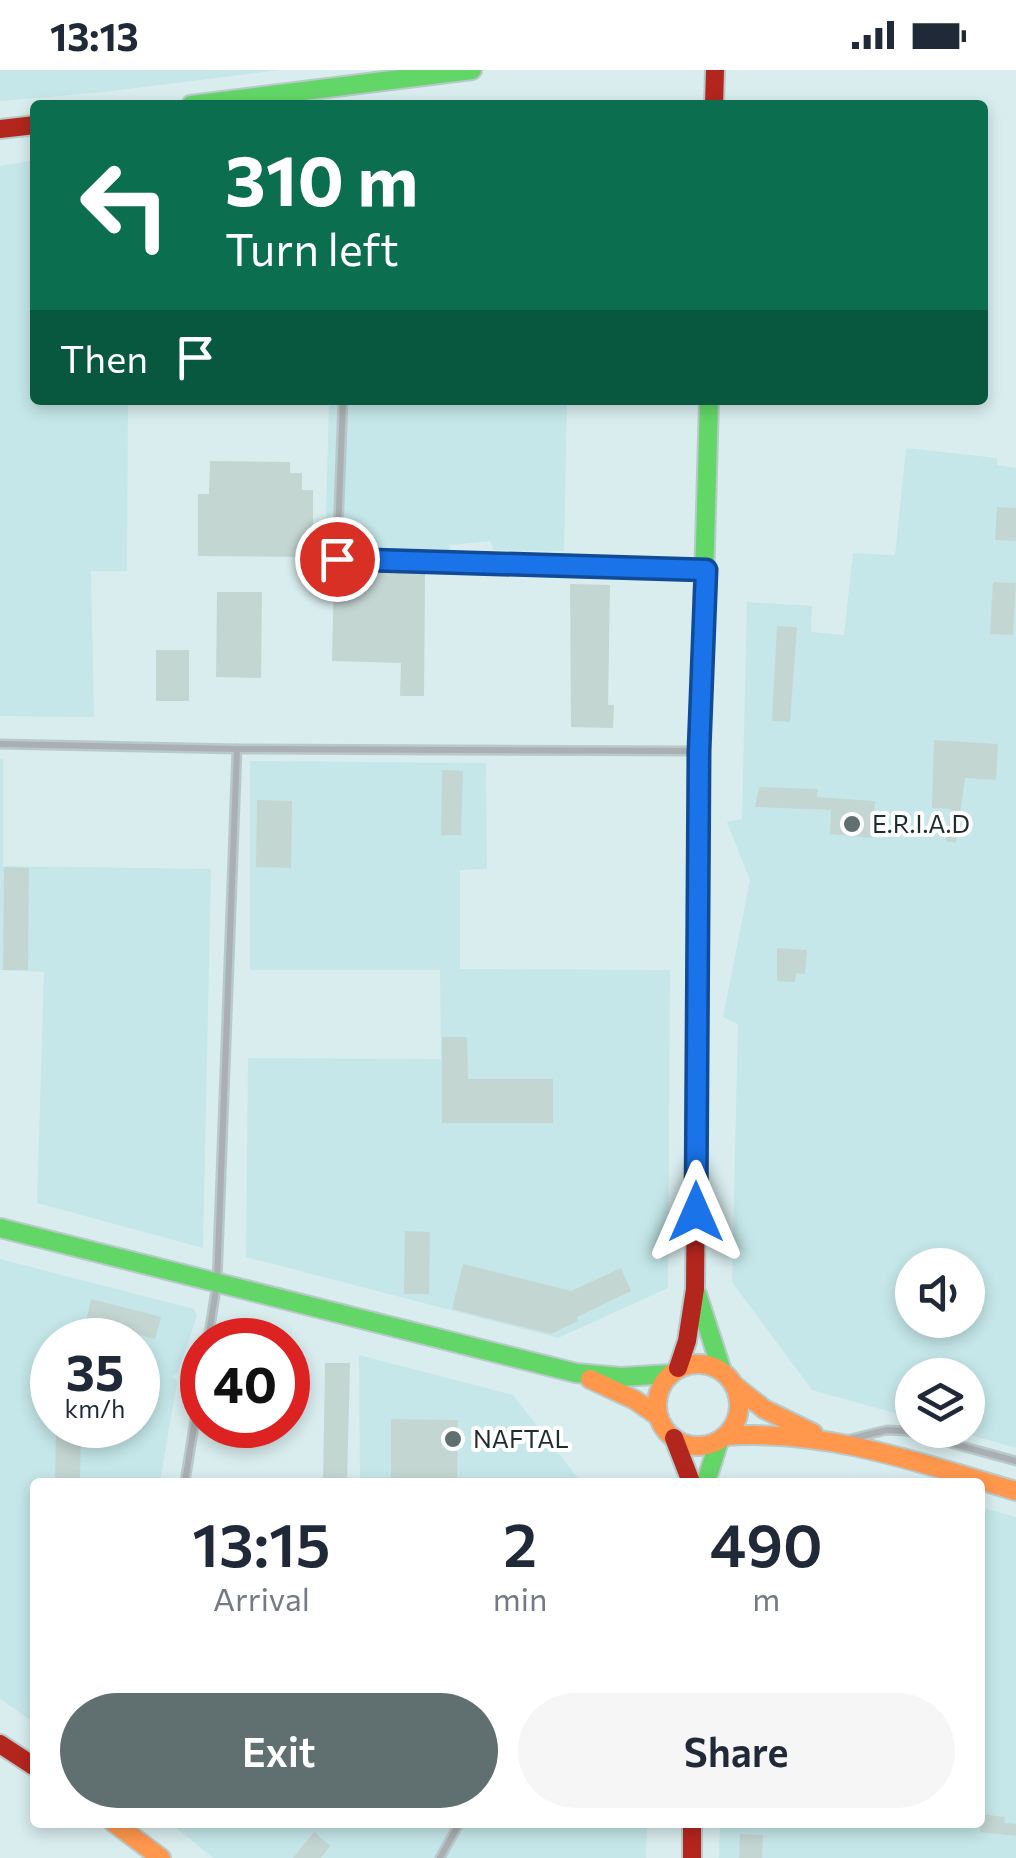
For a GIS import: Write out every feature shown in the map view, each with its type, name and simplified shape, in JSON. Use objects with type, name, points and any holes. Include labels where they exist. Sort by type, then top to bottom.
[{"type":"street","points":[[232,100],[472,70]]},
{"type":"street","points":[[714,70],[714,100]]},
{"type":"street","points":[[0,129],[30,125]]},
{"type":"street","points":[[658,1416],[657,1398],[687,1341],[695,1289],[699,751],[709,405]]},
{"type":"street","points":[[0,1228],[576,1372],[621,1377],[674,1371],[696,1363],[728,1378],[764,1409],[833,1441]]},
{"type":"street","points":[[695,1289],[739,1412],[722,1438],[707,1478]]},
{"type":"street","points":[[576,1372],[622,1393],[658,1416],[674,1438],[689,1478]]},
{"type":"street","points":[[674,1438],[701,1446],[722,1438],[764,1433],[833,1441],[968,1478]]},
{"type":"street","points":[[985,1483],[1016,1491]]},
{"type":"street","points":[[0,1744],[30,1764]]},
{"type":"street","points":[[122,1828],[161,1858]]},
{"type":"street","points":[[692,1828],[692,1858]]},
{"type":"lane","points":[[343,405],[337,559],[706,570]]},
{"type":"lane","points":[[0,744],[699,751]]},
{"type":"lane","points":[[212,1318],[218,1283],[237,749]]},
{"type":"lane","points":[[833,1441],[876,1432],[906,1431],[1016,1462]]},
{"type":"lane","points":[[187,1478],[191,1448]]},
{"type":"lane","points":[[440,1858],[457,1828]]},
{"type":"shaded area","points":[[0,70],[280,70],[0,101]]},
{"type":"shaded area","points":[[30,161],[30,405],[128,405],[127,571],[91,571],[94,717],[0,716],[0,166]]},
{"type":"shaded area","points":[[329,405],[567,405],[564,551],[493,550],[491,541],[449,545],[452,555],[325,555]]},
{"type":"shaded area","points":[[906,448],[997,458],[997,465],[1016,468],[1016,1448],[985,1439],[985,1358],[895,1358],[895,1413],[812,1390],[732,1282],[738,1024],[723,1017],[750,880],[727,822],[742,819],[747,602],[812,606],[811,632],[844,635],[853,553],[895,555]]},
{"type":"shaded area","points":[[0,759],[3,866],[211,869],[203,1248],[37,1203],[44,972],[0,970]]},
{"type":"shaded area","points":[[250,761],[486,763],[487,869],[460,870],[460,969],[670,970],[668,1288],[558,1338],[246,1257],[248,1058],[441,1059],[440,970],[250,970]]},
{"type":"shaded area","points":[[0,1259],[194,1309],[196,1318],[180,1318],[180,1366],[173,1376],[177,1382],[161,1478],[30,1478],[30,1720],[0,1699]]},
{"type":"shaded area","name":"NAFTAL","points":[[359,1355],[513,1395],[578,1478],[360,1478]]},
{"type":"shaded area","points":[[985,1508],[1016,1517],[1016,1858],[719,1858],[720,1828],[985,1828]]},
{"type":"shaded area","points":[[176,1828],[647,1828],[646,1858],[213,1858]]},
{"type":"building","points":[[210,461],[290,462],[290,473],[302,473],[302,490],[313,490],[313,541],[302,541],[301,557],[198,556],[198,494],[209,494]]},
{"type":"building","points":[[997,507],[1016,508],[1016,541],[995,540]]},
{"type":"building","points":[[334,571],[425,573],[424,696],[400,696],[401,663],[332,661]]},
{"type":"building","points":[[993,582],[1016,583],[1013,635],[990,634]]},
{"type":"building","points":[[570,584],[610,585],[608,705],[614,705],[613,728],[571,727]]},
{"type":"building","points":[[217,592],[262,592],[261,678],[216,677]]},
{"type":"building","points":[[777,626],[797,627],[790,722],[772,721]]},
{"type":"building","points":[[156,650],[189,650],[189,701],[156,701]]},
{"type":"building","points":[[934,740],[998,744],[996,780],[965,778],[956,843],[946,841],[951,809],[932,808]]},
{"type":"building","points":[[442,770],[463,771],[461,835],[441,835]]},
{"type":"building","points":[[759,787],[818,789],[817,797],[875,801],[873,838],[830,834],[831,810],[755,807]]},
{"type":"building","points":[[257,800],[292,801],[291,868],[256,867]]},
{"type":"building","points":[[4,867],[29,868],[28,970],[3,970]]},
{"type":"building","points":[[777,948],[807,950],[805,974],[796,973],[795,982],[777,981]]},
{"type":"building","points":[[442,1037],[467,1037],[468,1079],[553,1079],[553,1123],[442,1123]]},
{"type":"building","points":[[405,1231],[430,1232],[429,1294],[404,1294]]},
{"type":"building","points":[[463,1264],[571,1291],[621,1268],[631,1291],[551,1334],[452,1309]]},
{"type":"building","points":[[91,1299],[161,1317],[160,1321],[87,1318]]},
{"type":"building","points":[[325,1363],[350,1363],[347,1478],[323,1478]]},
{"type":"building","points":[[391,1419],[458,1420],[457,1478],[391,1478]]},
{"type":"building","points":[[56,1448],[81,1448],[80,1478],[55,1478]]},
{"type":"building","points":[[985,1815],[1005,1817],[1004,1823],[1016,1824],[1016,1836],[980,1832],[980,1828],[985,1828]]},
{"type":"building","points":[[314,1832],[330,1846],[321,1858],[293,1858]]},
{"type":"building","points":[[740,1834],[763,1835],[762,1858],[739,1858]]},
{"type":"traffic: fast","points":[[231,100],[472,70]]},
{"type":"traffic: fast","points":[[700,727],[709,405]]},
{"type":"traffic: fast","points":[[0,1228],[576,1373],[621,1377],[671,1374]]},
{"type":"traffic: fast","points":[[697,1294],[722,1371]]},
{"type":"traffic: fast","points":[[707,1478],[719,1441]]},
{"type":"traffic: slow","points":[[698,1364],[714,1367],[727,1376],[736,1389],[739,1405],[736,1421],[727,1434],[714,1443],[698,1446],[682,1443],[669,1434],[660,1421],[657,1405],[660,1389],[669,1376],[682,1367],[698,1364]]},
{"type":"traffic: slow","points":[[590,1379],[635,1400],[658,1416]]},
{"type":"traffic: slow","points":[[734,1385],[764,1409],[813,1433]]},
{"type":"traffic: slow","points":[[726,1436],[764,1435],[837,1443],[973,1478]]},
{"type":"traffic: slow","points":[[985,1482],[1016,1491]]},
{"type":"traffic: slow","points":[[121,1828],[161,1858]]},
{"type":"traffic: jam","points":[[714,100],[715,70]]},
{"type":"traffic: jam","points":[[0,129],[30,126]]},
{"type":"traffic: jam","points":[[678,1368],[687,1341],[695,1289],[700,727]]},
{"type":"traffic: jam","points":[[674,1438],[689,1478]]},
{"type":"traffic: jam","points":[[0,1744],[30,1764]]},
{"type":"traffic: jam","points":[[692,1828],[692,1858]]},
{"type":"place","name":"E.R.I.A.D","points":[[852,824]]},
{"type":"place","name":"NAFTAL","points":[[453,1439]]},
{"type":"route","points":[[337,559],[706,570],[699,751],[696,1212]]}]
